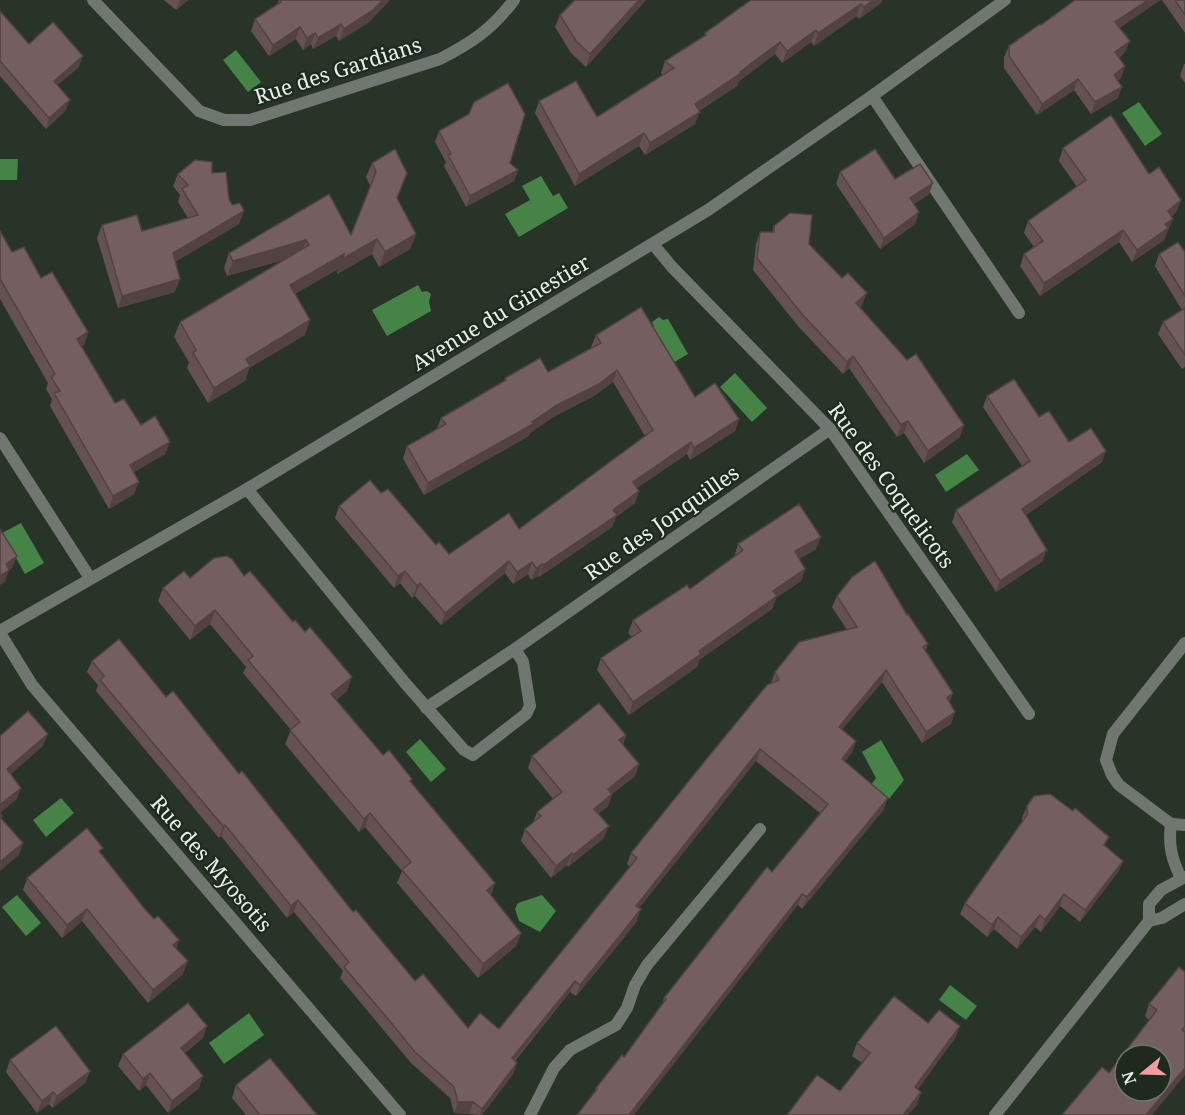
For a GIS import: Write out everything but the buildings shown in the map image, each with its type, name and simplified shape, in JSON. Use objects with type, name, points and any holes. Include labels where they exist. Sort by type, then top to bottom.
[{"type":"street","name":"Rue des Gardians","points":[[93,0],[199,111],[224,120],[250,120],[440,59],[466,45],[498,22],[514,0]]},
{"type":"street","name":"Avenue du Ginestier","points":[[0,632],[246,489],[708,210],[1005,0]]},
{"type":"street","points":[[872,96],[1019,313]]},
{"type":"street","name":"Rue des Coquelicots","points":[[653,244],[672,267],[830,429],[1029,714]]},
{"type":"street","name":"Rue des Jonquilles","points":[[426,708],[516,650],[830,429]]},
{"type":"street","points":[[0,438],[90,578]]},
{"type":"street","points":[[246,489],[426,708],[464,750],[473,755],[526,714],[530,706],[523,662],[516,650]]},
{"type":"street","name":"Rue des Myosotis","points":[[0,632],[32,685],[400,1115]]},
{"type":"street","points":[[1185,643],[1113,734],[1106,760],[1119,785],[1171,824],[1185,825]]},
{"type":"street","points":[[995,1115],[1149,921],[1149,904],[1161,891],[1184,878],[1172,859],[1169,838],[1171,824]]},
{"type":"street","points":[[530,1115],[554,1068],[570,1050],[616,1025],[627,1008],[635,985],[647,965],[760,829]]},
{"type":"street","points":[[1149,921],[1162,918],[1185,904]]},
{"type":"shaded area","points":[[236,50],[261,82],[248,92],[223,60]]},
{"type":"shaded area","points":[[1139,102],[1162,134],[1145,146],[1122,113]]},
{"type":"shaded area","points":[[0,159],[18,159],[17,180],[0,180]]},
{"type":"shaded area","points":[[541,176],[553,196],[559,193],[568,208],[519,237],[505,214],[530,200],[522,186]]},
{"type":"shaded area","points":[[418,285],[422,292],[427,291],[431,294],[429,302],[431,311],[387,336],[372,310]]},
{"type":"shaded area","points":[[659,317],[663,320],[668,319],[688,354],[671,364],[650,330],[654,327],[652,322]]},
{"type":"shaded area","points":[[735,373],[767,408],[752,422],[720,387]]},
{"type":"shaded area","points":[[967,454],[979,470],[946,492],[935,475]]},
{"type":"shaded area","points":[[21,523],[44,563],[25,574],[2,533]]},
{"type":"shaded area","points":[[420,739],[446,769],[431,782],[406,752]]},
{"type":"shaded area","points":[[881,740],[904,780],[889,799],[871,785],[876,778],[862,752]]},
{"type":"shaded area","points":[[61,798],[74,813],[46,837],[33,820]]},
{"type":"shaded area","points":[[17,895],[41,923],[26,936],[2,907]]},
{"type":"shaded area","points":[[542,895],[556,911],[540,932],[519,921],[515,909],[518,903]]},
{"type":"shaded area","points":[[950,985],[977,1006],[966,1020],[939,1000]]},
{"type":"shaded area","points":[[249,1013],[264,1035],[224,1064],[209,1043]]}]
